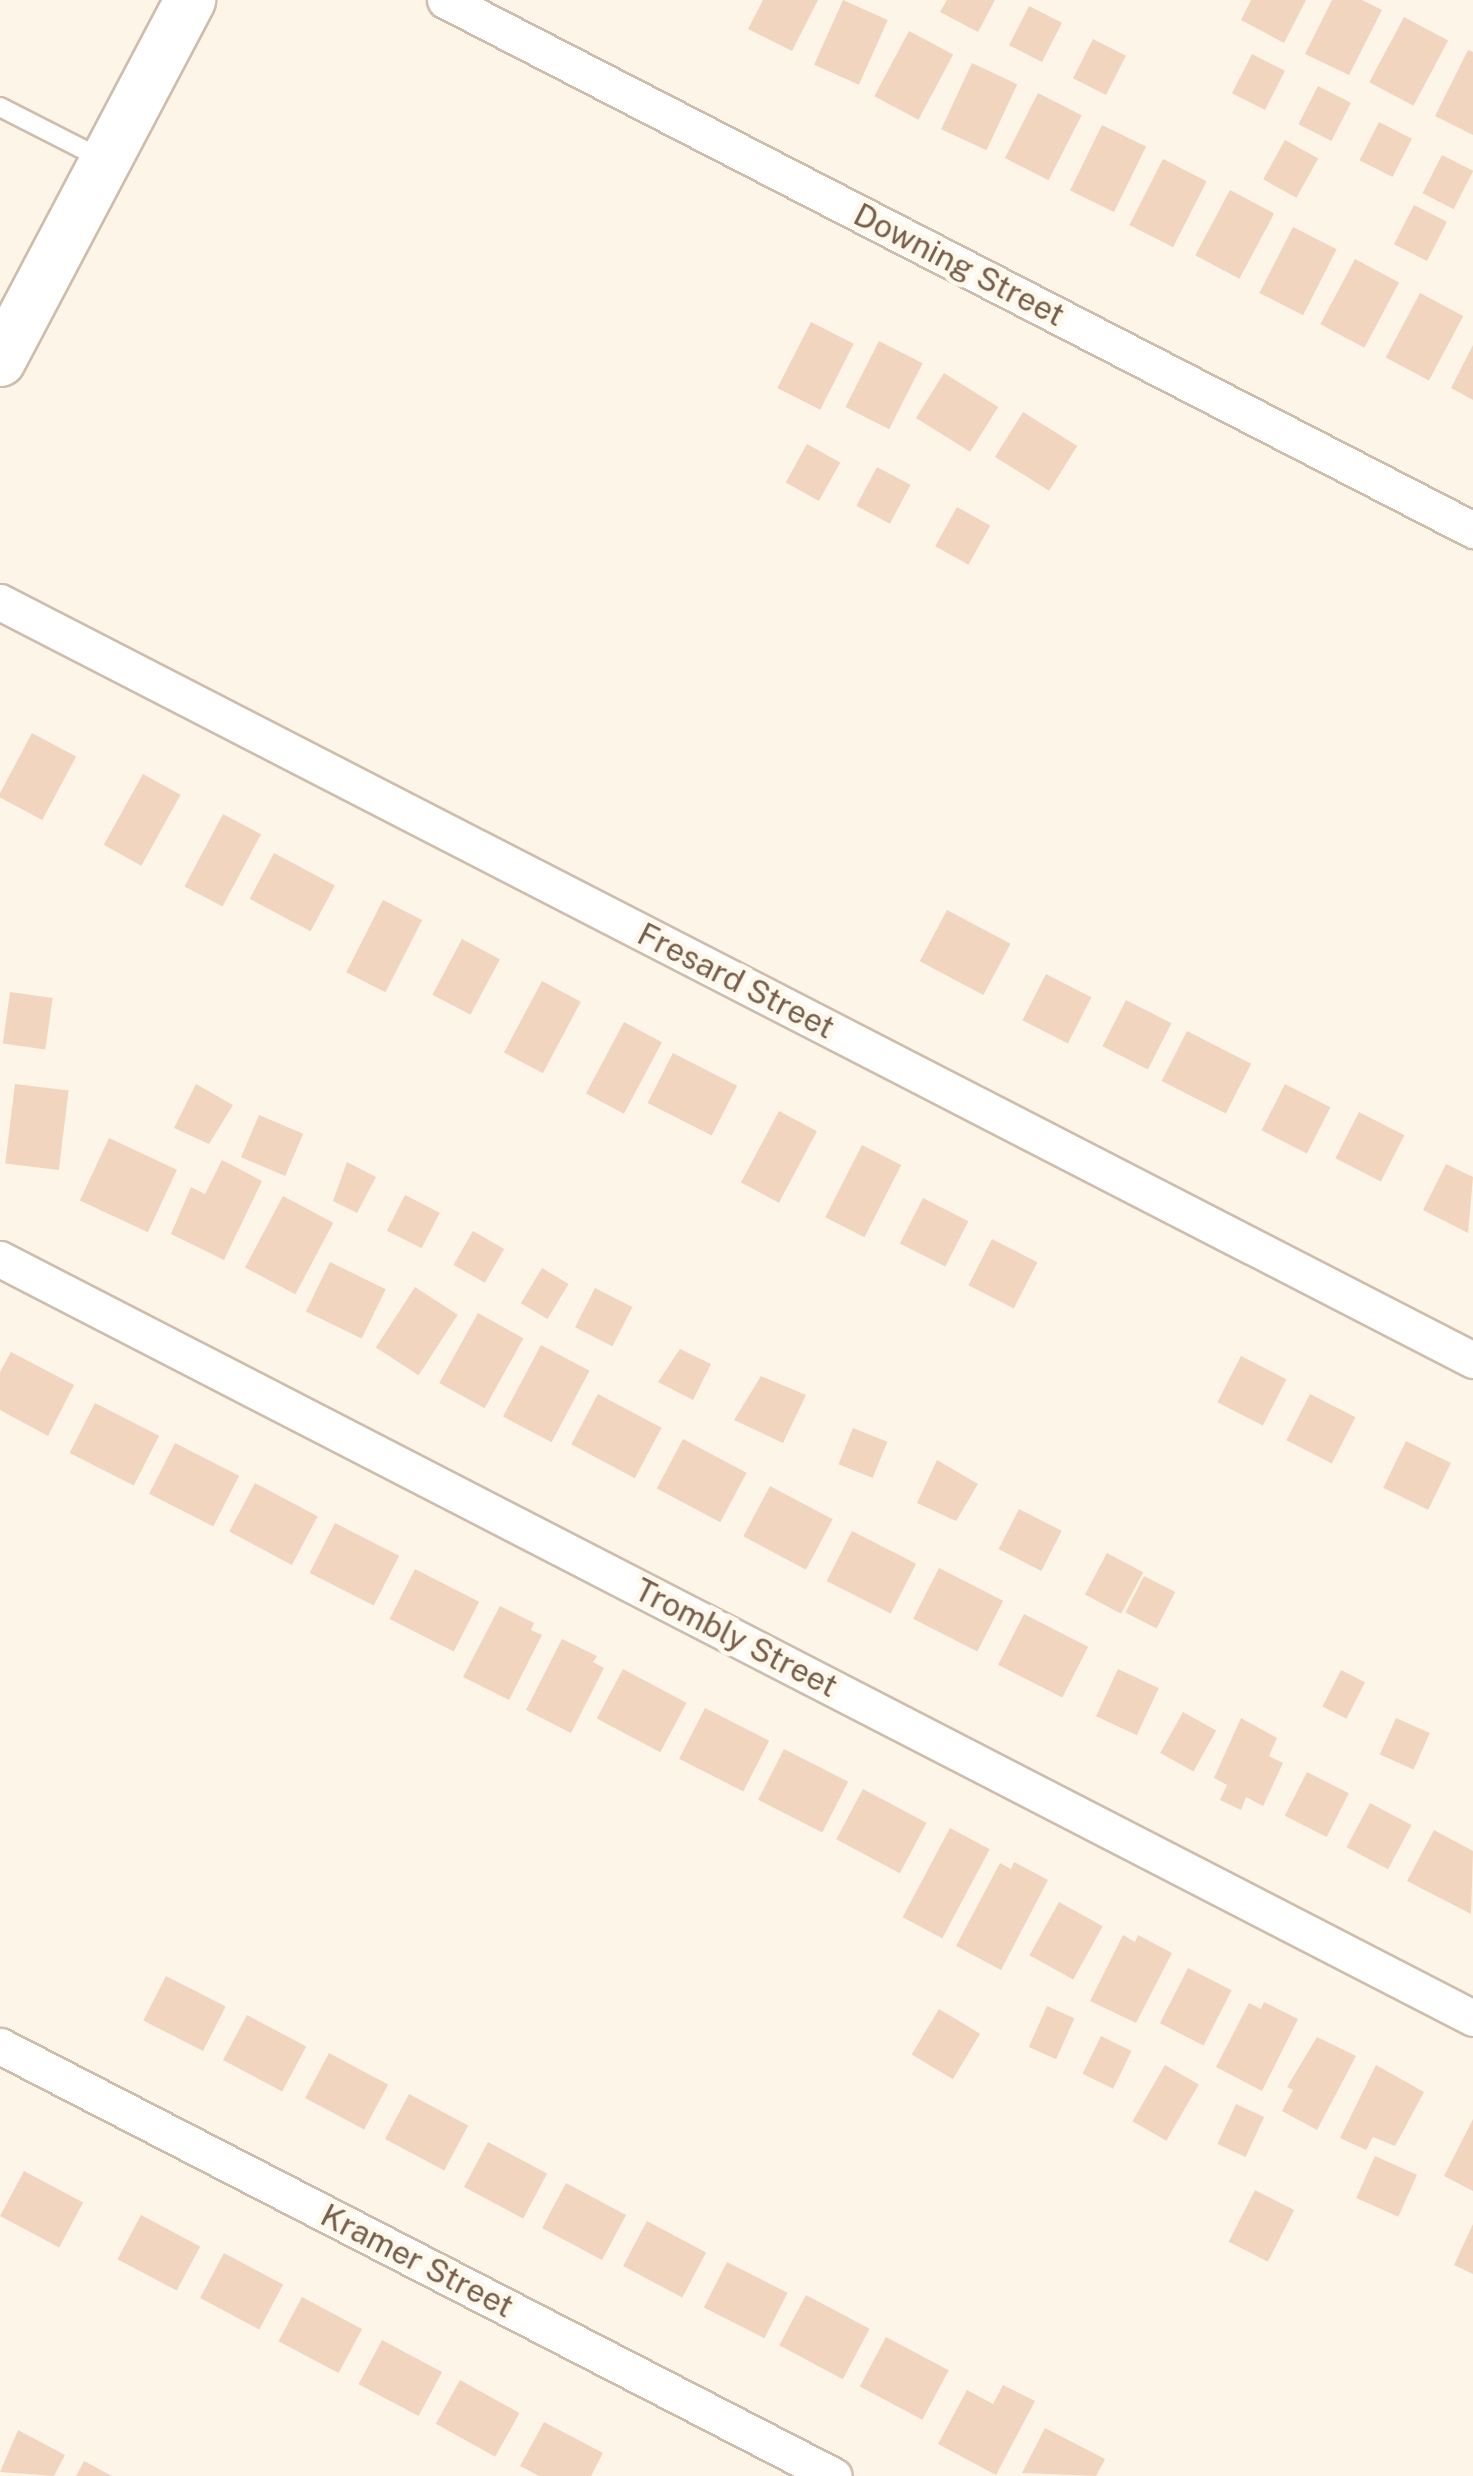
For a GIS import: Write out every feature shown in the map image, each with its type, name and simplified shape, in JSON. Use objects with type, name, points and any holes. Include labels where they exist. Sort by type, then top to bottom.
[{"type":"street","points":[[0,361],[190,0]]},
{"type":"street","name":"Downing Street","points":[[445,0],[1473,530]]},
{"type":"street","name":"Fresard Street","points":[[0,602],[1473,1360]]},
{"type":"street","name":"Trombly Street","points":[[0,1258],[1473,2018]]},
{"type":"street","name":"Kramer Street","points":[[0,2046],[834,2476]]},
{"type":"lane","points":[[0,108],[106,160]]},
{"type":"building","points":[[763,0],[818,0],[792,51],[748,29]]},
{"type":"building","points":[[843,0],[888,20],[859,85],[814,65]]},
{"type":"building","points":[[947,0],[995,0],[978,32],[940,12]]},
{"type":"building","points":[[1251,0],[1306,0],[1284,43],[1241,20]]},
{"type":"building","points":[[1332,0],[1362,0],[1382,10],[1349,75],[1305,54]]},
{"type":"building","points":[[1029,6],[1062,23],[1042,62],[1009,45]]},
{"type":"building","points":[[1404,17],[1448,40],[1413,106],[1369,82]]},
{"type":"building","points":[[909,31],[953,54],[918,120],[874,96]]},
{"type":"building","points":[[1093,39],[1126,56],[1106,95],[1073,78]]},
{"type":"building","points":[[1468,50],[1473,52],[1473,135],[1435,116]]},
{"type":"building","points":[[1252,54],[1285,71],[1265,110],[1232,93]]},
{"type":"building","points":[[972,63],[1017,84],[986,150],[941,129]]},
{"type":"building","points":[[1318,86],[1351,103],[1331,141],[1298,124]]},
{"type":"building","points":[[1038,93],[1082,115],[1049,180],[1005,158]]},
{"type":"building","points":[[1379,122],[1412,139],[1392,177],[1359,160]]},
{"type":"building","points":[[1102,125],[1146,146],[1114,212],[1070,191]]},
{"type":"building","points":[[1285,140],[1318,158],[1296,198],[1263,179]]},
{"type":"building","points":[[1442,155],[1473,171],[1454,209],[1422,193]]},
{"type":"building","points":[[1163,159],[1207,181],[1173,247],[1129,225]]},
{"type":"building","points":[[1230,190],[1274,213],[1239,279],[1195,255]]},
{"type":"building","points":[[1414,205],[1447,222],[1427,261],[1394,244]]},
{"type":"building","points":[[1293,227],[1337,249],[1303,315],[1259,293]]},
{"type":"building","points":[[1355,259],[1399,282],[1364,348],[1320,324]]},
{"type":"building","points":[[1420,293],[1463,316],[1429,380],[1386,357]]},
{"type":"building","points":[[811,322],[854,344],[820,410],[777,388]]},
{"type":"building","points":[[879,341],[923,363],[889,429],[845,407]]},
{"type":"building","points":[[1473,345],[1473,400],[1451,388]]},
{"type":"building","points":[[944,373],[998,407],[970,452],[916,418]]},
{"type":"building","points":[[1023,412],[1077,446],[1049,491],[995,457]]},
{"type":"building","points":[[807,444],[840,462],[819,501],[786,482]]},
{"type":"building","points":[[877,467],[911,485],[890,524],[856,506]]},
{"type":"building","points":[[957,507],[990,525],[968,565],[935,546]]},
{"type":"building","points":[[32,733],[76,756],[42,820],[0,798]]},
{"type":"building","points":[[143,774],[181,795],[141,866],[104,845]]},
{"type":"building","points":[[223,814],[261,834],[222,907],[185,886]]},
{"type":"building","points":[[274,853],[335,885],[311,931],[250,899]]},
{"type":"building","points":[[383,900],[422,920],[385,992],[346,972]]},
{"type":"building","points":[[947,910],[1011,944],[983,995],[920,961]]},
{"type":"building","points":[[462,939],[500,959],[470,1015],[432,995]]},
{"type":"building","points":[[1046,974],[1091,997],[1068,1043],[1022,1020]]},
{"type":"building","points":[[542,981],[581,1002],[543,1073],[504,1053]]},
{"type":"building","points":[[10,992],[53,998],[45,1049],[3,1043]]},
{"type":"building","points":[[1126,1000],[1171,1023],[1148,1069],[1102,1046]]},
{"type":"building","points":[[624,1022],[662,1042],[624,1114],[586,1094]]},
{"type":"building","points":[[1187,1031],[1251,1064],[1226,1114],[1162,1081]]},
{"type":"building","points":[[673,1053],[737,1086],[712,1136],[648,1103]]},
{"type":"building","points":[[15,1084],[69,1091],[59,1170],[5,1163]]},
{"type":"building","points":[[196,1084],[233,1105],[209,1144],[174,1128]]},
{"type":"building","points":[[1285,1084],[1330,1107],[1307,1153],[1261,1130]]},
{"type":"building","points":[[779,1111],[817,1131],[779,1203],[741,1183]]},
{"type":"building","points":[[1359,1112],[1404,1135],[1381,1181],[1335,1158]]},
{"type":"building","points":[[259,1115],[303,1134],[285,1176],[241,1157]]},
{"type":"building","points":[[109,1138],[177,1170],[148,1232],[80,1201]]},
{"type":"building","points":[[862,1145],[901,1165],[864,1237],[825,1217]]},
{"type":"building","points":[[222,1160],[262,1181],[224,1260],[171,1234],[191,1187],[205,1194]]},
{"type":"building","points":[[347,1162],[376,1177],[357,1213],[333,1201]]},
{"type":"building","points":[[1446,1164],[1473,1177],[1468,1233],[1423,1210]]},
{"type":"building","points":[[405,1195],[440,1213],[422,1248],[387,1231]]},
{"type":"building","points":[[283,1196],[333,1223],[295,1294],[245,1268]]},
{"type":"building","points":[[923,1198],[968,1221],[945,1267],[900,1243]]},
{"type":"building","points":[[473,1231],[504,1249],[485,1283],[454,1265]]},
{"type":"building","points":[[992,1239],[1037,1262],[1014,1308],[968,1285]]},
{"type":"building","points":[[330,1262],[386,1289],[362,1339],[306,1311]]},
{"type":"building","points":[[542,1268],[569,1284],[547,1319],[521,1303]]},
{"type":"building","points":[[415,1287],[458,1315],[419,1375],[376,1347]]},
{"type":"building","points":[[595,1288],[632,1307],[612,1346],[575,1327]]},
{"type":"building","points":[[478,1313],[523,1338],[485,1408],[439,1383]]},
{"type":"building","points":[[541,1345],[590,1371],[552,1442],[503,1417]]},
{"type":"building","points":[[680,1349],[711,1364],[693,1400],[658,1382]]},
{"type":"building","points":[[11,1352],[74,1385],[48,1436],[0,1410],[0,1372]]},
{"type":"building","points":[[1241,1356],[1286,1379],[1263,1425],[1217,1402]]},
{"type":"building","points":[[761,1376],[806,1395],[783,1443],[734,1420]]},
{"type":"building","points":[[598,1394],[662,1428],[635,1478],[571,1444]]},
{"type":"building","points":[[1310,1394],[1355,1417],[1332,1463],[1286,1440]]},
{"type":"building","points":[[95,1403],[159,1436],[134,1486],[70,1453]]},
{"type":"building","points":[[853,1428],[887,1442],[873,1478],[838,1464]]},
{"type":"building","points":[[683,1439],[747,1473],[720,1522],[657,1488]]},
{"type":"building","points":[[1406,1441],[1451,1463],[1428,1510],[1383,1488]]},
{"type":"building","points":[[175,1443],[239,1476],[213,1526],[149,1494]]},
{"type":"building","points":[[937,1460],[978,1484],[956,1521],[917,1503]]},
{"type":"building","points":[[255,1483],[318,1516],[292,1565],[229,1532]]},
{"type":"building","points":[[770,1486],[833,1519],[806,1570],[743,1536]]},
{"type":"building","points":[[1019,1509],[1062,1531],[1041,1571],[999,1549]]},
{"type":"building","points":[[335,1523],[399,1556],[374,1606],[310,1573]]},
{"type":"building","points":[[852,1531],[916,1564],[891,1614],[827,1581]]},
{"type":"building","points":[[1107,1553],[1143,1572],[1121,1614],[1085,1594]]},
{"type":"building","points":[[939,1568],[1003,1601],[977,1651],[913,1619]]},
{"type":"building","points":[[415,1569],[479,1602],[454,1652],[390,1619]]},
{"type":"building","points":[[1144,1576],[1175,1592],[1157,1628],[1125,1613]]},
{"type":"building","points":[[500,1606],[534,1623],[531,1630],[542,1635],[509,1700],[463,1677]]},
{"type":"building","points":[[1024,1614],[1088,1647],[1062,1697],[998,1665]]},
{"type":"building","points":[[562,1639],[597,1656],[593,1662],[604,1668],[571,1733],[526,1710]]},
{"type":"building","points":[[623,1669],[687,1703],[660,1752],[597,1718]]},
{"type":"building","points":[[1118,1669],[1159,1688],[1137,1735],[1096,1716]]},
{"type":"building","points":[[1341,1670],[1365,1682],[1346,1719],[1322,1707]]},
{"type":"building","points":[[705,1708],[769,1741],[743,1791],[679,1759]]},
{"type":"building","points":[[1183,1712],[1216,1730],[1193,1772],[1160,1753]]},
{"type":"building","points":[[1241,1718],[1277,1738],[1269,1756],[1283,1763],[1263,1806],[1246,1797],[1241,1810],[1220,1800],[1227,1785],[1214,1778]]},
{"type":"building","points":[[1396,1718],[1430,1733],[1414,1770],[1380,1755]]},
{"type":"building","points":[[784,1749],[848,1782],[822,1832],[758,1800]]},
{"type":"building","points":[[1307,1772],[1349,1793],[1327,1837],[1285,1816]]},
{"type":"building","points":[[863,1789],[927,1823],[900,1873],[836,1839]]},
{"type":"building","points":[[1370,1803],[1411,1825],[1388,1869],[1347,1847]]},
{"type":"building","points":[[950,1828],[990,1849],[942,1938],[903,1917]]},
{"type":"building","points":[[1434,1830],[1473,1851],[1471,1914],[1407,1881]]},
{"type":"building","points":[[1014,1862],[1048,1880],[1001,1970],[956,1946],[1000,1863],[1011,1869]]},
{"type":"building","points":[[1059,1902],[1103,1926],[1073,1980],[1029,1955]]},
{"type":"building","points":[[1123,1935],[1135,1942],[1138,1935],[1172,1953],[1136,2023],[1090,2001]]},
{"type":"building","points":[[1188,1968],[1232,1990],[1204,2045],[1160,2023]]},
{"type":"building","points":[[166,1976],[226,2006],[203,2051],[143,2021]]},
{"type":"building","points":[[1264,2002],[1298,2019],[1262,2091],[1216,2067],[1249,2003],[1261,2009]]},
{"type":"building","points":[[1047,2006],[1074,2018],[1056,2059],[1029,2047]]},
{"type":"building","points":[[939,2009],[980,2034],[953,2079],[912,2054]]},
{"type":"building","points":[[247,2015],[306,2046],[282,2091],[223,2060]]},
{"type":"building","points":[[1101,2036],[1132,2051],[1113,2089],[1083,2074]]},
{"type":"building","points":[[1317,2037],[1356,2056],[1317,2130],[1282,2111],[1293,2090],[1287,2087]]},
{"type":"building","points":[[329,2053],[388,2084],[364,2129],[305,2098]]},
{"type":"building","points":[[1165,2065],[1199,2084],[1166,2141],[1132,2121]]},
{"type":"building","points":[[1376,2065],[1424,2092],[1395,2146],[1373,2137],[1366,2150],[1340,2138]]},
{"type":"building","points":[[409,2094],[468,2125],[444,2170],[385,2139]]},
{"type":"building","points":[[1236,2104],[1264,2117],[1246,2157],[1217,2144]]},
{"type":"building","points":[[1473,2119],[1473,2191],[1444,2176]]},
{"type":"building","points":[[488,2142],[547,2173],[523,2218],[464,2187]]},
{"type":"building","points":[[1375,2156],[1417,2175],[1398,2217],[1356,2198]]},
{"type":"building","points":[[24,2171],[83,2202],[59,2247],[0,2216]]},
{"type":"building","points":[[566,2183],[626,2215],[602,2260],[542,2228]]},
{"type":"building","points":[[1255,2190],[1294,2210],[1268,2262],[1229,2242]]},
{"type":"building","points":[[141,2215],[200,2246],[177,2291],[118,2259]]},
{"type":"building","points":[[647,2221],[706,2252],[682,2297],[623,2266]]},
{"type":"building","points":[[1473,2224],[1473,2274],[1454,2265]]},
{"type":"building","points":[[224,2253],[283,2284],[259,2329],[200,2298]]},
{"type":"building","points":[[727,2262],[788,2293],[764,2338],[704,2307]]},
{"type":"building","points":[[806,2295],[870,2329],[843,2379],[779,2345]]},
{"type":"building","points":[[302,2297],[362,2329],[339,2373],[279,2341]]},
{"type":"building","points":[[886,2337],[949,2370],[922,2420],[860,2386]]},
{"type":"building","points":[[382,2340],[442,2372],[419,2416],[359,2384]]},
{"type":"building","points":[[460,2380],[519,2413],[495,2457],[436,2424]]},
{"type":"building","points":[[1003,2385],[1035,2401],[996,2475],[938,2444],[967,2390],[993,2404]]},
{"type":"building","points":[[544,2422],[603,2453],[591,2476],[539,2476],[520,2466]]},
{"type":"building","points":[[1045,2428],[1105,2459],[1096,2476],[1022,2473]]},
{"type":"building","points":[[18,2430],[65,2455],[54,2476],[0,2472]]},
{"type":"building","points":[[84,2461],[112,2476],[76,2476]]}]
